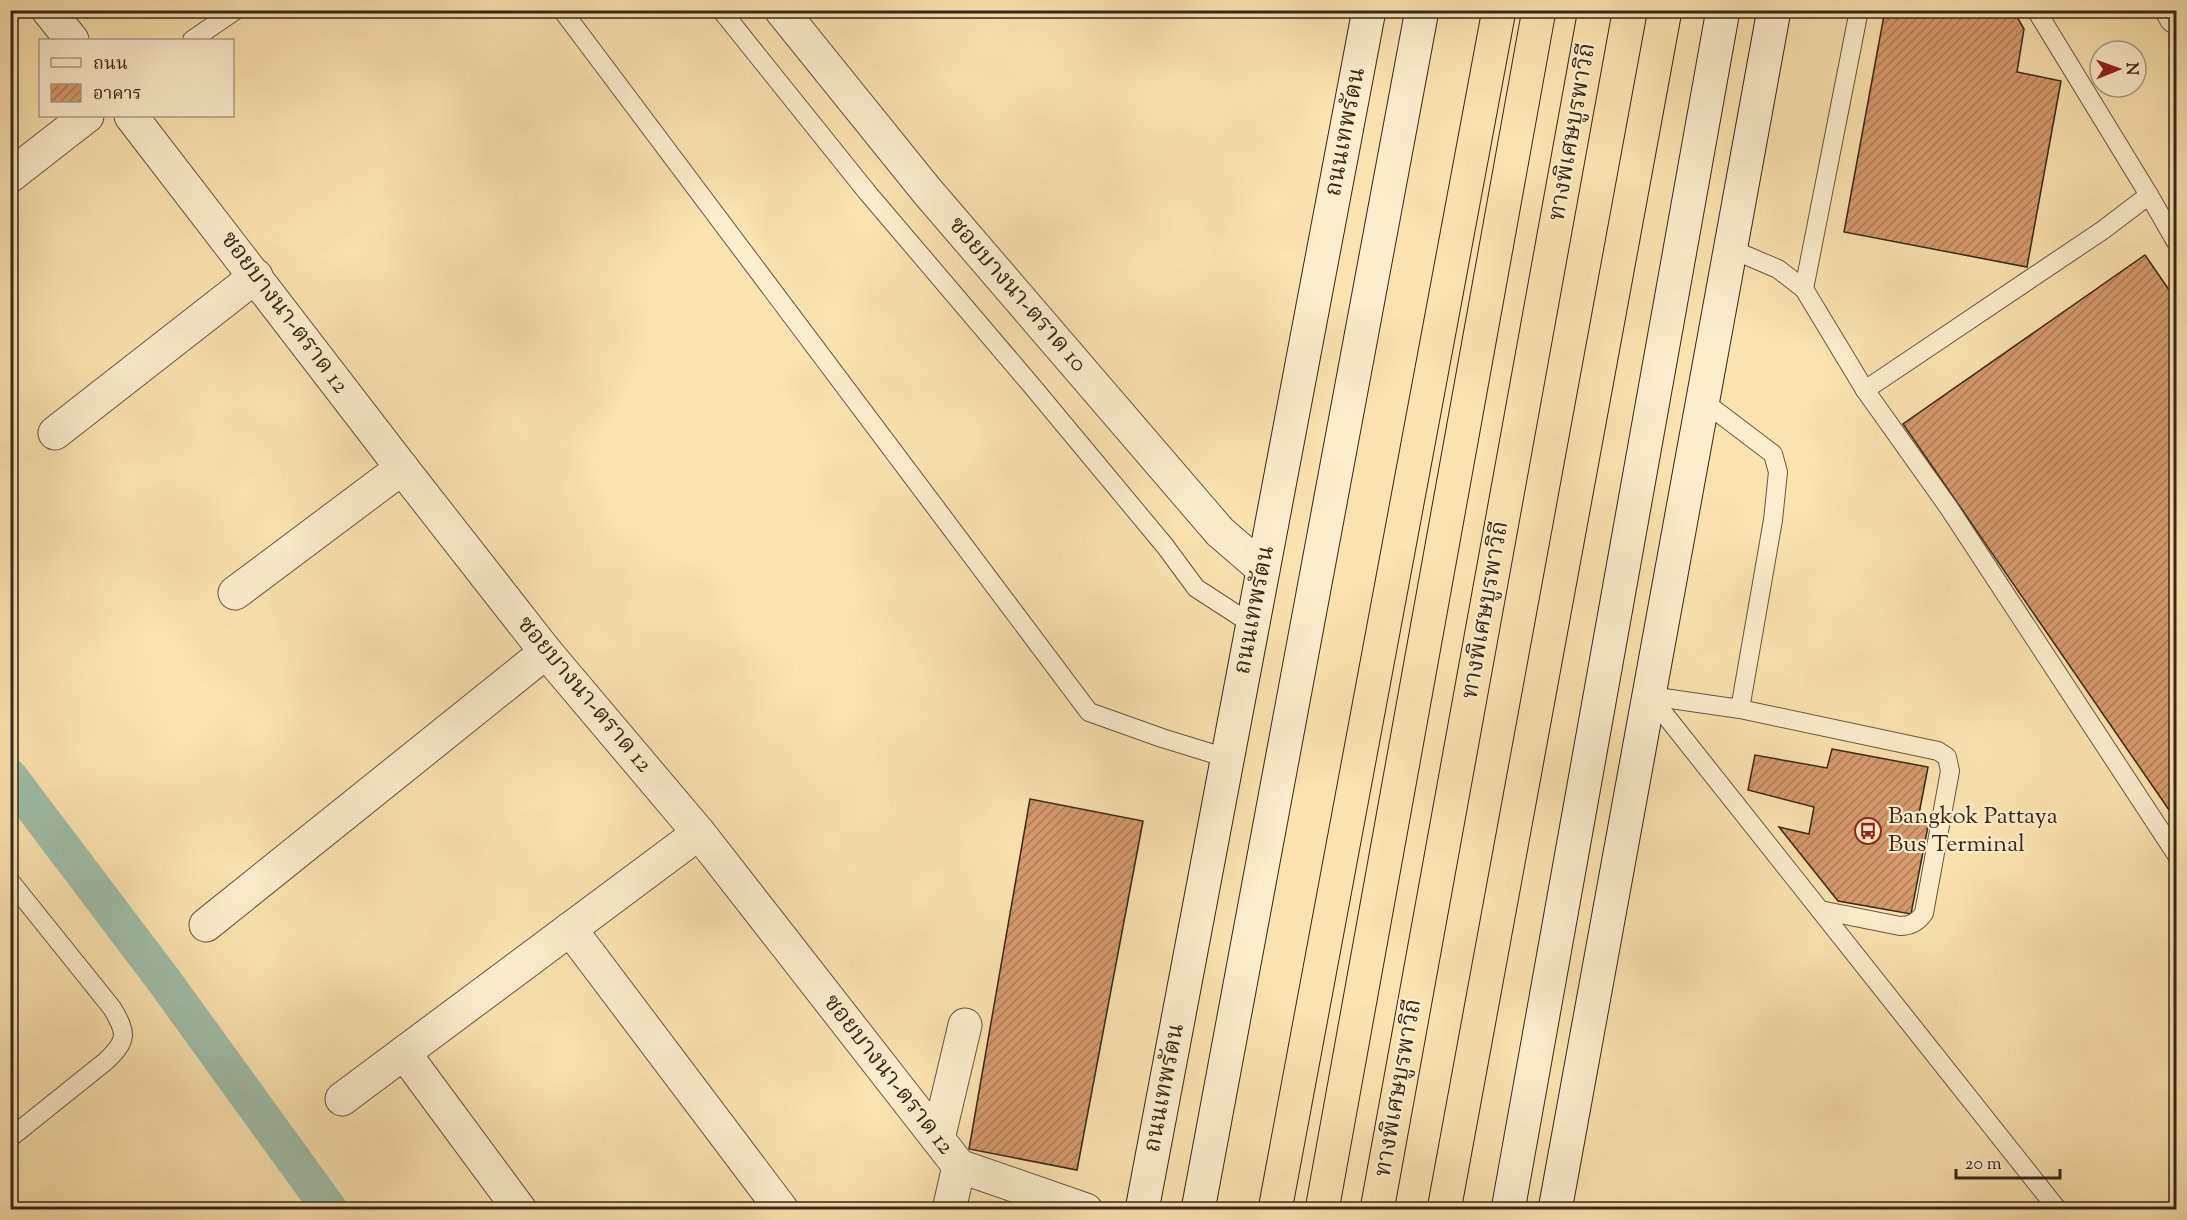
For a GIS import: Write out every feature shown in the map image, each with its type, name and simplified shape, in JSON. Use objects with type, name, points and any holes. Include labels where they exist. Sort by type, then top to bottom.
[{"type":"highway","points":[[1275,1209],[1499,10]]},
{"type":"highway","points":[[1322,1209],[1539,10]]},
{"type":"highway","name":"ทางพิเศษบูรพาวิถี","points":[[1377,1209],[1595,10]]},
{"type":"highway","points":[[1444,1209],[1665,10]]},
{"type":"main road","points":[[48,10],[71,39]]},
{"type":"main road","name":"ซอยบางนา-ตราด 10","points":[[781,10],[927,191],[1212,523],[1263,569]]},
{"type":"main road","name":"ถนนเทพรัตน","points":[[1142,1209],[1369,10]]},
{"type":"main road","points":[[1198,1209],[1422,10]]},
{"type":"main road","points":[[1508,1209],[1723,10]]},
{"type":"main road","points":[[1555,1209],[1774,10]]},
{"type":"main road","points":[[2172,10],[2176,17]]},
{"type":"main road","points":[[10,176],[86,117]]},
{"type":"main road","name":"ซอยบางนา-ตราด 12","points":[[132,117],[546,652],[699,833],[959,1166],[1086,1209]]},
{"type":"main road","points":[[55,433],[256,276]]},
{"type":"main road","points":[[235,593],[402,468]]},
{"type":"main road","points":[[206,925],[546,652]]},
{"type":"main road","points":[[342,1099],[699,833]]},
{"type":"main road","points":[[570,929],[782,1209]]},
{"type":"main road","points":[[938,1139],[965,1025]]},
{"type":"main road","points":[[404,1053],[520,1209]]},
{"type":"main road","points":[[949,1209],[959,1166]]},
{"type":"lane","points":[[193,39],[236,10]]},
{"type":"lane","points":[[562,10],[1089,711],[1162,738],[1227,758]]},
{"type":"lane","points":[[721,10],[867,192],[1166,546],[1196,588],[1252,625]]},
{"type":"lane","points":[[1804,289],[1858,10]]},
{"type":"lane","points":[[2036,10],[2176,242]]},
{"type":"lane","points":[[1865,390],[2103,230],[2149,195]]},
{"type":"lane","points":[[1731,249],[1778,269],[1804,289],[1865,390],[1949,508],[2176,854]]},
{"type":"lane","points":[[1703,401],[1773,454],[1778,472],[1773,520],[1740,709]]},
{"type":"lane","points":[[1650,696],[1740,709],[1944,754],[1950,764],[1924,913],[1920,919],[1908,926],[1900,926],[1820,910]]},
{"type":"lane","points":[[1650,696],[2058,1209]]},
{"type":"lane","points":[[10,881],[112,1008],[123,1026],[124,1039],[120,1049],[10,1138]]},
{"type":"building","points":[[1885,10],[2013,10],[2024,29],[2017,72],[2061,81],[2027,267],[1844,232]]},
{"type":"building","points":[[2145,255],[2176,300],[2176,820],[1903,424]]},
{"type":"building","name":"Bangkok Pattaya Bus Terminal","points":[[1832,749],[1928,767],[1918,819],[1929,821],[1911,914],[1838,901],[1779,827],[1809,834],[1814,807],[1748,790],[1755,755],[1827,768]]},
{"type":"building","points":[[1030,799],[1143,821],[1077,1170],[969,1149]]},
{"type":"waterway","points":[[10,777],[165,982],[330,1210]]},
{"type":"place","name":"Bangkok Pattaya Bus Terminal","points":[[1868,831]]}]
